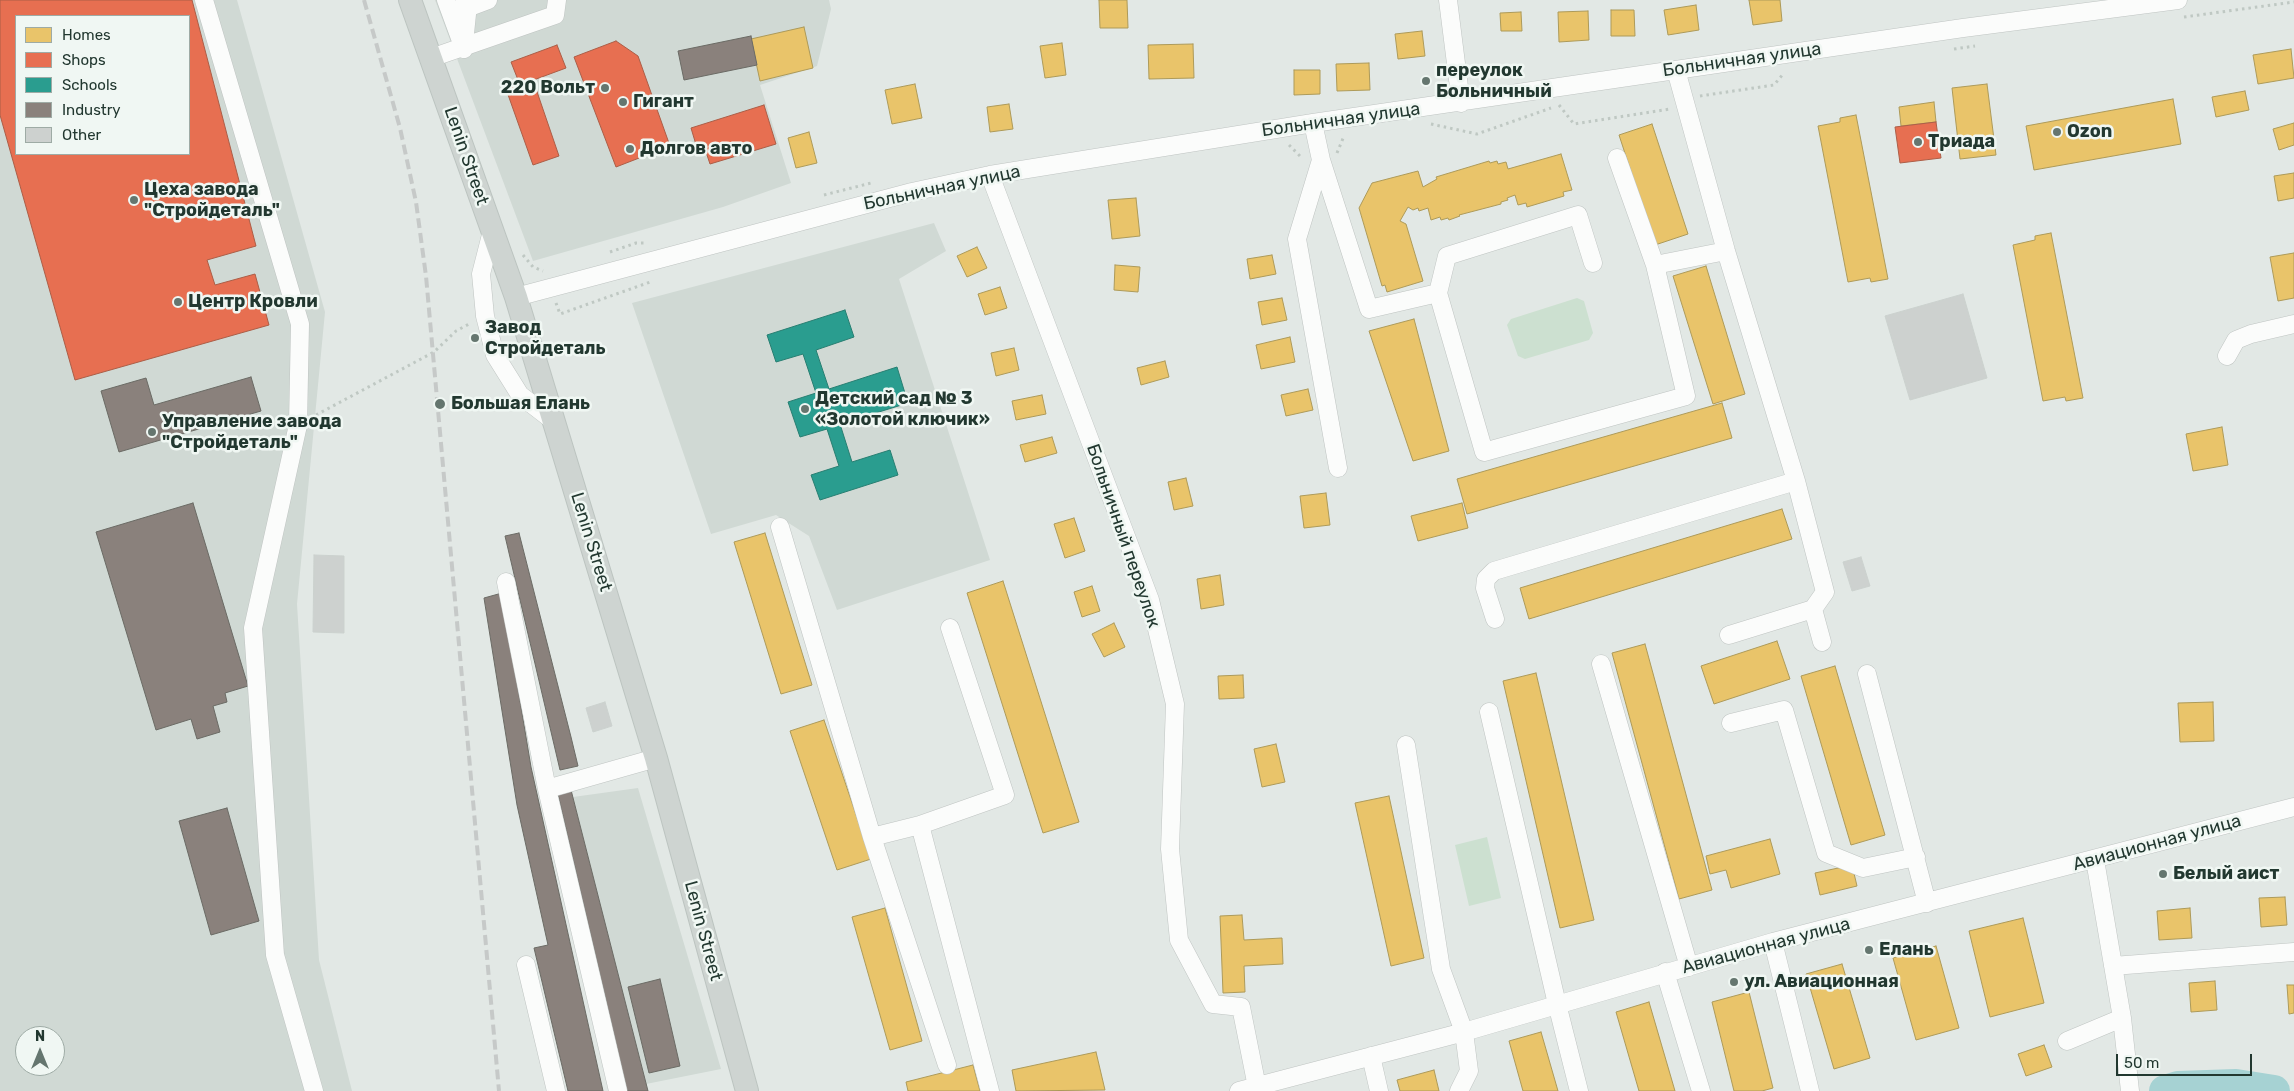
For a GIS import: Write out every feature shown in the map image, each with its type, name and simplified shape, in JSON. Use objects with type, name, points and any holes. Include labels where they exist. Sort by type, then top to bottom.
[{"type":"main road","name":"Lenin Street","points":[[410,0],[516,297],[656,758],[747,1091]]},
{"type":"street","points":[[204,0],[300,324],[298,425],[253,628],[275,955],[314,1091]]},
{"type":"street","points":[[464,48],[457,6],[488,0]]},
{"type":"street","points":[[431,58],[554,15],[557,0]]},
{"type":"street","points":[[1448,0],[1461,103]]},
{"type":"street","name":"Больничная улица","points":[[516,297],[912,192],[990,175],[1313,123],[1461,103],[1963,28],[2102,5],[2178,0]]},
{"type":"street","points":[[1676,70],[1726,251],[1796,481],[1825,592],[1813,609],[1729,635]]},
{"type":"street","points":[[1313,123],[1321,158],[1369,308],[1438,293]]},
{"type":"street","points":[[1321,158],[1297,239],[1338,468]]},
{"type":"street","points":[[1593,263],[1578,215],[1447,256],[1438,293],[1484,452],[1686,396],[1655,265],[1617,158]]},
{"type":"street","name":"Больничный переулок","points":[[990,175],[1150,600],[1175,704],[1170,849],[1179,940],[1213,1004],[1241,1007],[1257,1087]]},
{"type":"street","points":[[492,231],[481,274],[485,316],[495,355],[520,395],[554,422]]},
{"type":"street","points":[[1655,265],[1726,251]]},
{"type":"street","points":[[2227,356],[2236,340],[2251,334],[2294,324]]},
{"type":"street","points":[[1495,619],[1485,588],[1486,580],[1494,571],[1796,481]]},
{"type":"street","points":[[780,527],[872,837],[947,1065]]},
{"type":"street","points":[[506,582],[547,789],[618,1091]]},
{"type":"street","points":[[1813,609],[1822,642]]},
{"type":"street","points":[[872,837],[920,825],[1005,795],[950,628]]},
{"type":"street","points":[[1601,664],[1688,967]]},
{"type":"street","points":[[1867,674],[1927,903]]},
{"type":"street","points":[[1731,723],[1784,710],[1826,852],[1863,868],[1916,857]]},
{"type":"street","points":[[1489,712],[1579,1091]]},
{"type":"street","points":[[1406,745],[1442,969],[1464,1032],[1468,1071],[1459,1091]]},
{"type":"street","points":[[547,789],[656,758]]},
{"type":"street","name":"Авиационная улица","points":[[1239,1091],[1464,1032],[1773,942],[2294,807]]},
{"type":"street","points":[[920,825],[990,1091]]},
{"type":"street","points":[[2095,860],[2122,1018],[2130,1091]]},
{"type":"street","points":[[1773,942],[1810,1091]]},
{"type":"street","points":[[2113,966],[2294,952]]},
{"type":"street","points":[[526,965],[556,1091]]},
{"type":"street","points":[[1665,972],[1701,1091]]},
{"type":"street","points":[[2067,1041],[2122,1018]]},
{"type":"street","points":[[1371,1056],[1379,1091]]},
{"type":"path","points":[[1287,142],[1304,159],[1321,158],[1337,154],[1345,134],[1352,133]]},
{"type":"path","points":[[552,288],[560,314],[656,280]]},
{"type":"path","points":[[298,425],[365,387],[422,360],[434,352],[456,331],[485,316]]},
{"type":"shaded area","points":[[0,0],[237,0],[325,312],[297,604],[319,960],[352,1091],[0,1091]]},
{"type":"shaded area","points":[[435,0],[829,0],[831,9],[817,66],[760,85],[791,183],[723,207],[533,261]]},
{"type":"shaded area","name":"Детский сад № 3 «Золотой ключик»","points":[[934,223],[946,251],[899,279],[990,560],[837,610],[809,536],[776,515],[711,534],[632,303]]},
{"type":"shaded area","points":[[638,788],[721,1069],[646,1084],[573,797]]},
{"type":"green space","points":[[1577,298],[1584,301],[1593,333],[1589,340],[1525,359],[1518,356],[1507,325],[1511,319]]},
{"type":"green space","points":[[1487,837],[1501,898],[1469,906],[1455,845]]},
{"type":"building: Homes","points":[[1099,0],[1127,0],[1128,28],[1100,28]]},
{"type":"building: Homes","points":[[1749,0],[1780,0],[1782,21],[1753,25]]},
{"type":"building: Homes","points":[[1696,5],[1699,30],[1668,35],[1664,10]]},
{"type":"building: Homes","points":[[1611,10],[1634,10],[1635,36],[1611,36]]},
{"type":"building: Homes","points":[[1588,11],[1589,40],[1559,42],[1558,12]]},
{"type":"building: Homes","points":[[1521,12],[1522,31],[1501,31],[1500,13]]},
{"type":"building: Homes","points":[[804,27],[813,68],[760,81],[751,39]]},
{"type":"building: Homes","points":[[1422,31],[1425,56],[1398,59],[1395,34]]},
{"type":"building: Homes","points":[[1062,43],[1066,75],[1045,78],[1040,46]]},
{"type":"building: Homes","points":[[1193,44],[1194,78],[1149,79],[1148,45]]},
{"type":"building: Homes","points":[[2291,49],[2294,78],[2258,84],[2253,55]]},
{"type":"building: Homes","points":[[1369,63],[1370,90],[1337,91],[1336,64]]},
{"type":"building: Homes","points":[[1294,70],[1320,70],[1320,94],[1294,95]]},
{"type":"building: Homes","points":[[915,84],[922,118],[892,124],[885,90]]},
{"type":"building: Homes","points":[[1987,84],[1996,155],[1960,159],[1952,88]]},
{"type":"building: Homes","points":[[2245,91],[2249,110],[2216,117],[2212,97]]},
{"type":"building: Homes","points":[[2173,99],[2181,144],[2034,170],[2026,126]]},
{"type":"building: Homes","points":[[1934,102],[1936,122],[1901,126],[1899,107]]},
{"type":"building: Homes","points":[[1009,104],[1013,129],[990,132],[987,107]]},
{"type":"building: Homes","points":[[1856,115],[1888,279],[1871,282],[1870,278],[1848,282],[1818,126],[1840,122],[1840,118]]},
{"type":"building: Homes","points":[[2294,123],[2294,145],[2279,150],[2273,129]]},
{"type":"building: Homes","points":[[1652,124],[1688,234],[1655,245],[1619,135]]},
{"type":"building: Homes","points":[[809,132],[817,163],[796,168],[788,138]]},
{"type":"building: Homes","points":[[1561,154],[1572,190],[1563,192],[1564,196],[1527,207],[1526,203],[1518,205],[1515,195],[1507,198],[1508,200],[1501,202],[1501,204],[1459,215],[1449,220],[1448,218],[1441,220],[1440,217],[1431,220],[1428,208],[1419,211],[1418,208],[1413,210],[1408,207],[1400,221],[1406,224],[1423,281],[1387,292],[1385,285],[1382,286],[1359,208],[1372,183],[1418,171],[1423,187],[1437,179],[1436,177],[1489,161],[1490,163],[1497,161],[1498,164],[1506,162],[1508,169]]},
{"type":"building: Homes","points":[[2294,173],[2294,198],[2278,201],[2274,176]]},
{"type":"building: Homes","points":[[1136,198],[1140,236],[1112,239],[1108,200]]},
{"type":"building: Homes","points":[[2051,233],[2083,398],[2066,401],[2065,397],[2043,401],[2013,245],[2035,240],[2035,236]]},
{"type":"building: Homes","points":[[977,247],[987,268],[967,277],[957,256]]},
{"type":"building: Homes","points":[[2294,253],[2294,298],[2278,301],[2270,257]]},
{"type":"building: Homes","points":[[1272,255],[1276,274],[1250,279],[1247,259]]},
{"type":"building: Homes","points":[[1115,265],[1140,267],[1138,292],[1114,290]]},
{"type":"building: Homes","points":[[1706,266],[1745,394],[1713,404],[1673,276]]},
{"type":"building: Homes","points":[[1000,287],[1007,308],[985,315],[978,294]]},
{"type":"building: Homes","points":[[1282,298],[1287,320],[1262,325],[1258,302]]},
{"type":"building: Homes","points":[[1414,319],[1449,451],[1413,461],[1369,331]]},
{"type":"building: Homes","points":[[1290,337],[1295,362],[1261,369],[1256,345]]},
{"type":"building: Homes","points":[[1014,348],[1019,370],[996,376],[991,353]]},
{"type":"building: Homes","points":[[1165,361],[1169,377],[1141,385],[1137,368]]},
{"type":"building: Homes","points":[[1308,389],[1313,410],[1286,416],[1281,395]]},
{"type":"building: Homes","points":[[1042,395],[1046,414],[1016,420],[1012,401]]},
{"type":"building: Homes","points":[[1722,403],[1732,438],[1467,514],[1457,479]]},
{"type":"building: Homes","points":[[2222,427],[2228,465],[2193,471],[2186,434]]},
{"type":"building: Homes","points":[[1052,437],[1057,453],[1025,462],[1020,445]]},
{"type":"building: Homes","points":[[1186,478],[1193,506],[1174,510],[1168,482]]},
{"type":"building: Homes","points":[[1326,493],[1330,525],[1304,528],[1300,496]]},
{"type":"building: Homes","points":[[1462,503],[1468,528],[1418,541],[1411,516]]},
{"type":"building: Homes","points":[[1782,509],[1792,539],[1529,619],[1520,588]]},
{"type":"building: Homes","points":[[1074,518],[1085,551],[1065,558],[1054,524]]},
{"type":"building: Homes","points":[[765,533],[812,685],[781,694],[734,542]]},
{"type":"building: Homes","points":[[1220,575],[1224,605],[1201,609],[1197,579]]},
{"type":"building: Homes","points":[[1003,581],[1079,822],[1043,833],[967,593]]},
{"type":"building: Homes","points":[[1092,586],[1100,611],[1082,617],[1074,592]]},
{"type":"building: Homes","points":[[1114,623],[1125,647],[1104,657],[1092,634]]},
{"type":"building: Homes","points":[[1777,641],[1790,679],[1714,704],[1701,666]]},
{"type":"building: Homes","points":[[1645,644],[1712,890],[1679,899],[1612,653]]},
{"type":"building: Homes","points":[[1835,666],[1885,835],[1851,845],[1801,676]]},
{"type":"building: Homes","points":[[1536,673],[1594,920],[1560,928],[1503,681]]},
{"type":"building: Homes","points":[[1243,675],[1244,698],[1219,699],[1218,676]]},
{"type":"building: Homes","points":[[2213,702],[2214,741],[2180,742],[2178,703]]},
{"type":"building: Homes","points":[[824,720],[871,859],[837,870],[790,731]]},
{"type":"building: Homes","points":[[1276,744],[1285,782],[1262,787],[1254,749]]},
{"type":"building: Homes","points":[[1389,796],[1424,958],[1391,966],[1355,803]]},
{"type":"building: Homes","points":[[1770,839],[1780,874],[1731,888],[1726,870],[1710,874],[1706,856]]},
{"type":"building: Homes","points":[[1852,865],[1857,886],[1820,895],[1815,873]]},
{"type":"building: Homes","points":[[2285,897],[2287,925],[2261,927],[2259,898]]},
{"type":"building: Homes","points":[[885,908],[922,1041],[890,1050],[852,917]]},
{"type":"building: Homes","points":[[2190,908],[2192,938],[2159,940],[2157,911]]},
{"type":"building: Homes","points":[[1242,915],[1244,940],[1282,938],[1283,964],[1244,966],[1245,992],[1223,993],[1220,916]]},
{"type":"building: Homes","points":[[2023,918],[2044,1003],[1990,1017],[1969,931]]},
{"type":"building: Homes","points":[[1936,946],[1959,1028],[1916,1040],[1893,958]]},
{"type":"building: Homes","points":[[1842,964],[1870,1058],[1834,1069],[1806,974]]},
{"type":"building: Homes","points":[[2215,981],[2217,1010],[2191,1012],[2189,983]]},
{"type":"building: Homes","points":[[2287,985],[2294,985],[2294,1013],[2289,1014]]},
{"type":"building: Homes","points":[[1749,992],[1773,1088],[1762,1091],[1734,1091],[1712,1002]]},
{"type":"building: Homes","points":[[1649,1002],[1675,1091],[1639,1091],[1616,1012]]},
{"type":"building: Homes","points":[[1541,1032],[1558,1091],[1523,1091],[1509,1041]]},
{"type":"building: Homes","points":[[2044,1045],[2052,1067],[2026,1076],[2018,1054]]},
{"type":"building: Homes","points":[[1096,1052],[1105,1090],[1016,1091],[1012,1070]]},
{"type":"building: Homes","points":[[973,1065],[980,1091],[908,1091],[906,1082]]},
{"type":"building: Homes","points":[[1434,1070],[1439,1091],[1400,1091],[1397,1080]]},
{"type":"building: Shops","name":"Цеха завода \"Стройдеталь\"","points":[[0,0],[192,0],[256,246],[207,260],[215,285],[255,274],[269,325],[75,380],[0,115]]},
{"type":"building: Shops","name":"Гигант","points":[[616,41],[638,56],[670,146],[616,167],[574,57]]},
{"type":"building: Shops","points":[[557,45],[566,68],[520,85],[511,62]]},
{"type":"building: Shops","points":[[533,80],[559,156],[533,165],[506,89]]},
{"type":"building: Shops","points":[[764,105],[776,144],[710,164],[704,146],[697,148],[691,128]]},
{"type":"building: Shops","name":"Триада","points":[[1936,122],[1941,158],[1900,163],[1895,127]]},
{"type":"building: Schools","points":[[845,310],[854,337],[816,350],[829,389],[897,367],[908,403],[840,424],[852,462],[890,450],[898,475],[820,500],[811,475],[839,466],[827,429],[800,437],[788,402],[816,393],[803,354],[776,362],[767,335]]},
{"type":"building: Industry","points":[[751,36],[757,65],[684,80],[678,51]]},
{"type":"building: Industry","name":"Управление завода \"Стройдеталь\"","points":[[251,377],[261,411],[119,452],[101,391],[146,378],[154,405]]},
{"type":"building: Industry","points":[[193,503],[248,686],[225,693],[227,702],[213,706],[220,732],[197,739],[191,719],[156,730],[96,532]]},
{"type":"building: Industry","points":[[519,533],[578,766],[560,770],[505,536]]},
{"type":"building: Industry","points":[[502,593],[531,767],[603,1091],[568,1091],[534,948],[548,945],[517,805],[484,598]]},
{"type":"building: Industry","points":[[570,786],[648,1091],[627,1091],[557,790]]},
{"type":"building: Industry","points":[[227,808],[259,921],[211,935],[179,821]]},
{"type":"building: Industry","points":[[660,979],[680,1066],[649,1073],[628,987]]},
{"type":"building: Other","points":[[1963,294],[1987,378],[1910,400],[1885,316]]},
{"type":"building: Other","points":[[314,555],[344,556],[344,633],[313,632]]},
{"type":"building: Other","points":[[1861,557],[1870,586],[1852,591],[1843,562]]},
{"type":"building: Other","points":[[605,702],[612,726],[593,732],[586,708]]},
{"type":"waterway","points":[[2165,1091],[2178,1087],[2236,1085],[2274,1091]]},
{"type":"railway","points":[[364,0],[400,128],[416,202],[426,276],[499,1091]]},
{"type":"place","name":"переулок Больничный","points":[[1426,81]]},
{"type":"place","name":"220 Вольт","points":[[605,88]]},
{"type":"place","name":"Гигант","points":[[623,102]]},
{"type":"place","name":"Ozon","points":[[2057,132]]},
{"type":"place","name":"Триада","points":[[1918,142]]},
{"type":"place","name":"Долгов авто","points":[[630,149]]},
{"type":"place","name":"Цеха завода \"Стройдеталь\"","points":[[134,200]]},
{"type":"place","name":"Центр Кровли","points":[[178,302]]},
{"type":"place","name":"Завод Стройдеталь","points":[[475,338]]},
{"type":"place","name":"Большая Елань","points":[[440,404]]},
{"type":"place","name":"Детский сад № 3 «Золотой ключик»","points":[[805,409]]},
{"type":"place","name":"Управление завода \"Стройдеталь\"","points":[[152,432]]},
{"type":"place","name":"Белый аист","points":[[2163,874]]},
{"type":"place","name":"Елань","points":[[1869,950]]},
{"type":"place","name":"ул. Авиационная","points":[[1734,982]]}]
